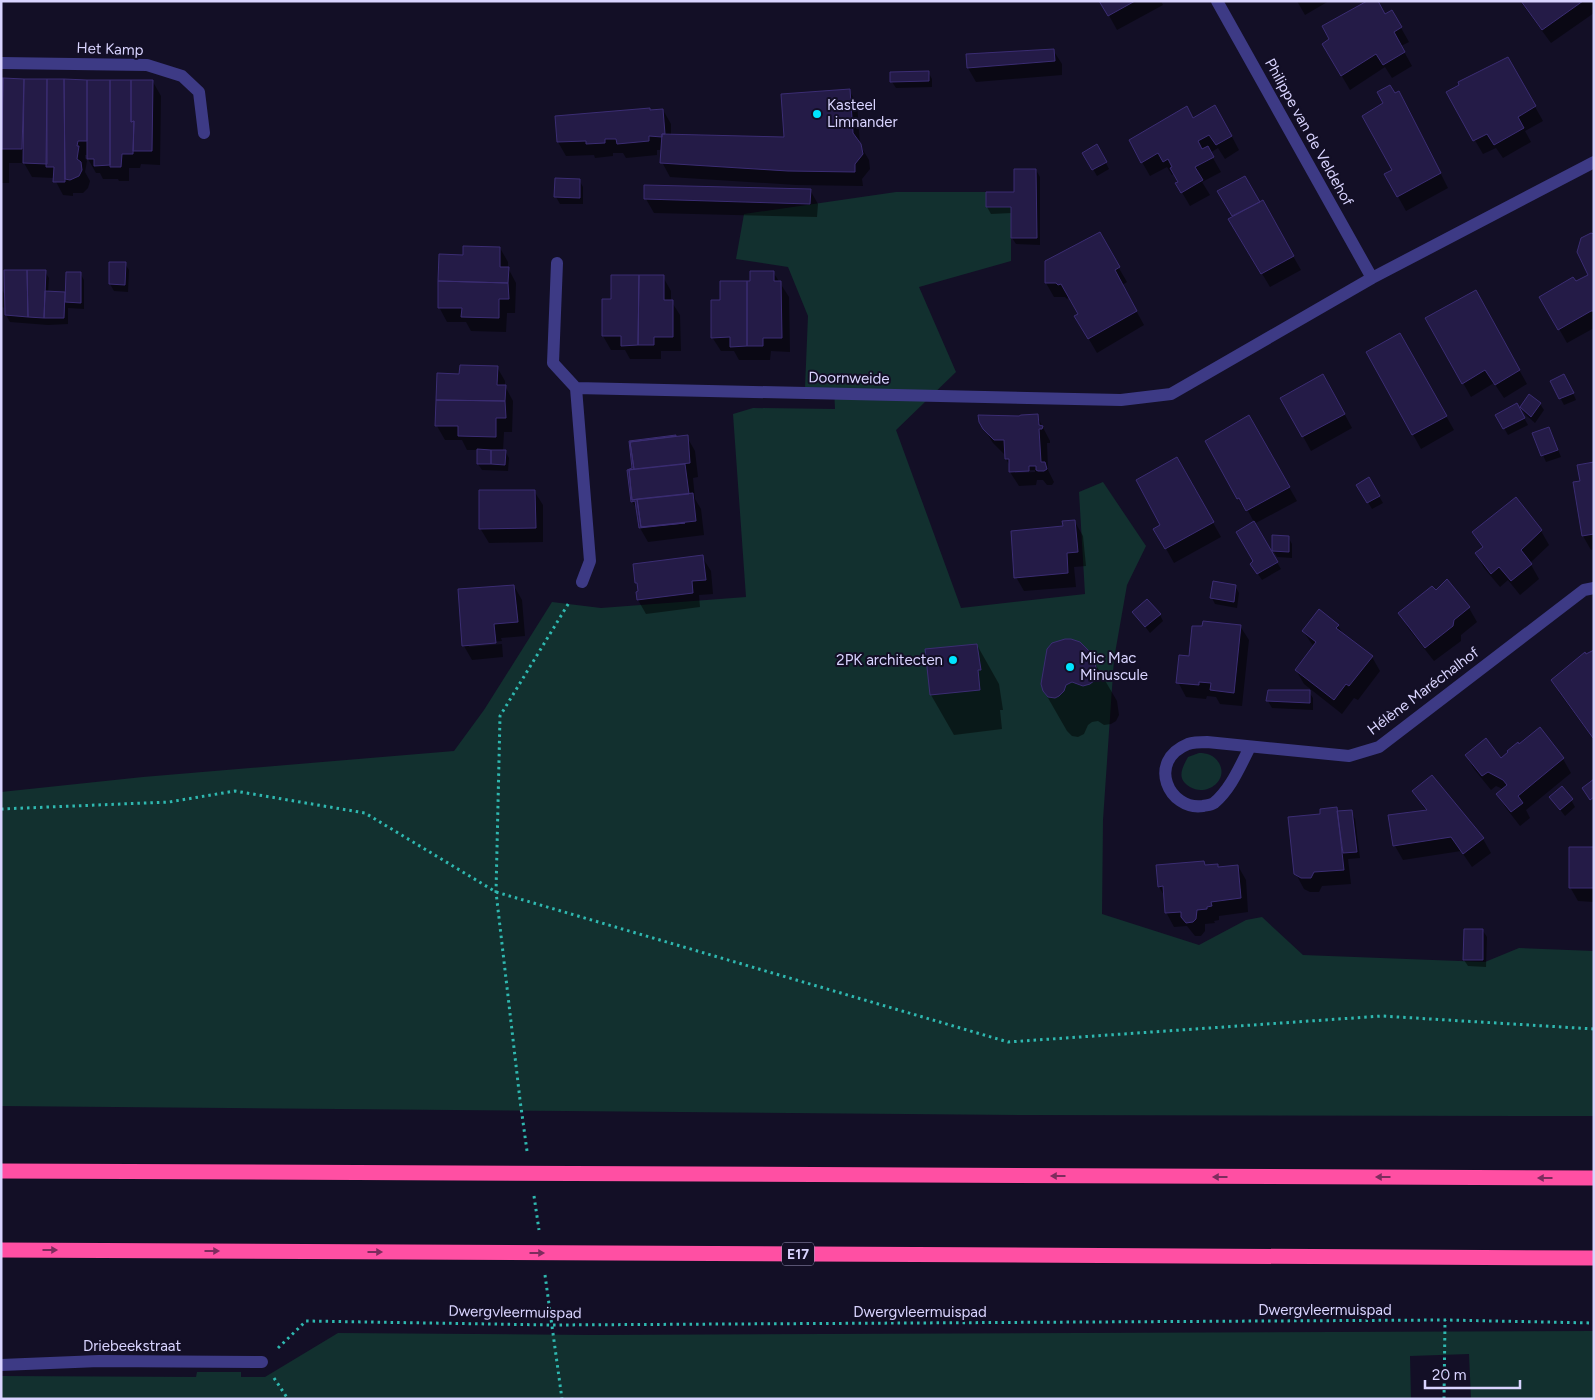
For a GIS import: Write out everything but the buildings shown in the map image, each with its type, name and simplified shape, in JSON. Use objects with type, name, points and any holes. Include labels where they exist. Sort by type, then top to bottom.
[{"type":"highway","points":[[1,1171],[1594,1178]]},
{"type":"highway","name":"E17","points":[[1,1250],[1594,1258]]},
{"type":"street","name":"Philippe van de Veldehof","points":[[1217,1],[1372,278]]},
{"type":"street","name":"Het Kamp","points":[[1,63],[147,66],[182,76],[199,92],[204,133]]},
{"type":"street","points":[[1372,278],[1594,162]]},
{"type":"street","points":[[558,263],[553,363],[576,388],[590,561],[582,582]]},
{"type":"street","name":"Doornweide","points":[[576,388],[1121,400],[1171,394],[1372,278]]},
{"type":"street","name":"Hélène Maréchalhof","points":[[1250,747],[1230,784],[1212,804],[1194,808],[1179,799],[1168,789],[1164,776],[1167,762],[1175,752],[1189,744],[1208,742],[1349,756],[1379,747],[1584,590],[1594,588]]},
{"type":"street","name":"Driebeekstraat","points":[[1,1365],[99,1361],[262,1362]]},
{"type":"path","points":[[528,1158],[496,892],[500,716],[582,582]]},
{"type":"path","points":[[1,809],[169,802],[235,791],[365,813],[496,892],[1008,1042],[1382,1016],[1594,1029]]},
{"type":"path","points":[[532,1187],[540,1236]]},
{"type":"path","points":[[545,1274],[562,1399]]},
{"type":"path","name":"Dwergvleermuispad","points":[[262,1362],[306,1320],[552,1325],[1445,1320],[1594,1322]]},
{"type":"path","points":[[1444,1399],[1445,1320]]},
{"type":"green space","points":[[896,192],[986,192],[986,207],[1011,207],[1011,261],[919,287],[956,372],[896,430],[961,608],[1085,594],[1079,492],[1103,482],[1146,546],[1127,585],[1114,659],[1103,820],[1102,914],[1199,945],[1246,920],[1262,917],[1303,955],[1485,962],[1519,948],[1594,951],[1594,1116],[1027,1115],[1,1106],[1,792],[143,777],[454,751],[484,710],[552,602],[601,608],[746,597],[733,414],[753,408],[835,409],[834,388],[805,388],[808,316],[788,267],[736,259],[744,214]]},
{"type":"green space","points":[[1199,753],[1213,756],[1221,769],[1219,781],[1215,785],[1203,790],[1190,787],[1182,777],[1182,769],[1188,757]]},
{"type":"green space","points":[[1594,1331],[1594,1399],[1471,1399],[1469,1354],[1410,1356],[1411,1399],[1,1399],[1,1376],[196,1377],[197,1372],[241,1372],[241,1377],[265,1377],[338,1333],[592,1335]]},
{"type":"place","name":"Kasteel Limnander","points":[[817,114]]},
{"type":"place","name":"2PK architecten","points":[[953,660]]},
{"type":"place","name":"Mic Mac Minuscule","points":[[1070,667]]}]
